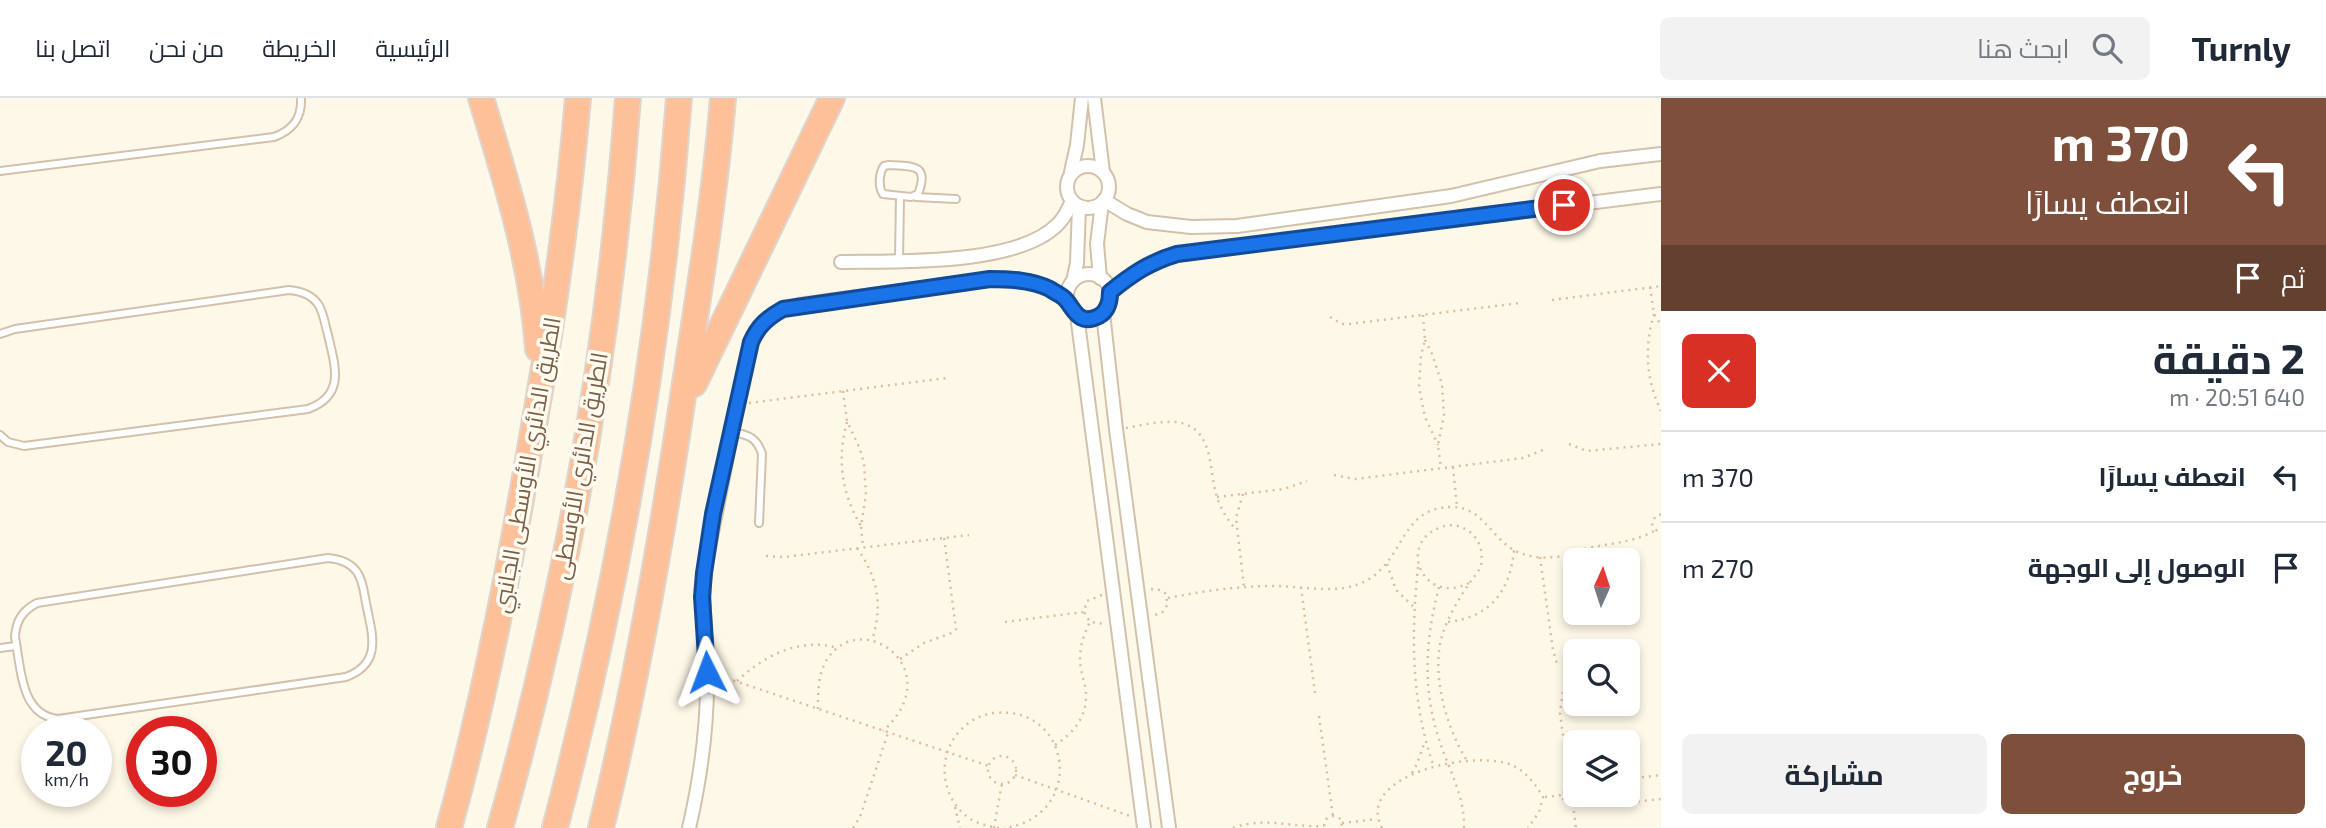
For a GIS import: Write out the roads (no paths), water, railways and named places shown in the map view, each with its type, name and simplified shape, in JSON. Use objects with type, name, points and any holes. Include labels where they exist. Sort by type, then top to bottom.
[{"type":"highway","points":[[481,98],[514,205],[528,262],[538,348],[538,406]]},
{"type":"highway","name":"الطريق الدائري الأوسطى الجانبي","points":[[449,828],[495,639],[516,535],[558,280],[578,98]]},
{"type":"highway","name":"الطريق الدائري الأوسطى","points":[[500,828],[545,649],[581,472],[610,284],[628,98]]},
{"type":"highway","points":[[555,828],[599,646],[633,467],[659,302],[679,98]]},
{"type":"highway","points":[[601,828],[647,618],[707,246],[723,98]]},
{"type":"highway","points":[[678,424],[715,338],[832,98]]},
{"type":"street","points":[[1082,98],[1077,145],[1072,172],[1066,186],[1075,204],[1077,263],[1067,299],[1072,311],[1090,318],[1103,313],[1108,307],[1110,292],[1139,268],[1177,254],[1661,194]]},
{"type":"street","points":[[1094,98],[1103,172],[1109,186],[1103,202],[1097,244],[1100,278],[1110,292]]},
{"type":"street","points":[[1103,202],[1147,222],[1191,227],[1237,226],[1410,203],[1600,161],[1661,155]]},
{"type":"street","points":[[1072,172],[1087,166],[1103,172]]},
{"type":"street","points":[[1075,204],[1095,207],[1103,202]]},
{"type":"street","points":[[841,262],[898,261],[983,254],[1027,244],[1056,226],[1075,204]]},
{"type":"street","points":[[1073,281],[1086,275],[1100,278]]},
{"type":"street","points":[[689,828],[704,740],[707,672],[702,597],[704,573],[731,432],[751,342],[757,328],[783,309],[990,279],[1029,282],[1048,288],[1067,299]]},
{"type":"street","points":[[1103,313],[1169,828]]},
{"type":"street","points":[[1077,315],[1143,824]]},
{"type":"lane","points":[[0,172],[274,137],[284,134],[298,119],[301,98]]},
{"type":"lane","points":[[914,197],[920,189],[919,169],[914,166],[884,166],[881,171],[881,192],[885,195],[914,197],[956,199]]},
{"type":"lane","points":[[898,261],[901,196]]},
{"type":"lane","points":[[0,334],[7,330],[298,290],[313,298],[319,305],[336,371],[332,391],[318,406],[308,409],[24,446],[8,442],[0,435]]},
{"type":"lane","points":[[731,432],[747,435],[760,446],[762,454],[758,523]]},
{"type":"lane","points":[[328,558],[345,562],[362,580],[373,638],[369,659],[355,673],[346,677],[58,719],[41,715],[29,703],[16,646],[18,620],[29,607],[37,603],[328,558]]},
{"type":"lane","points":[[0,648],[16,646]]}]
